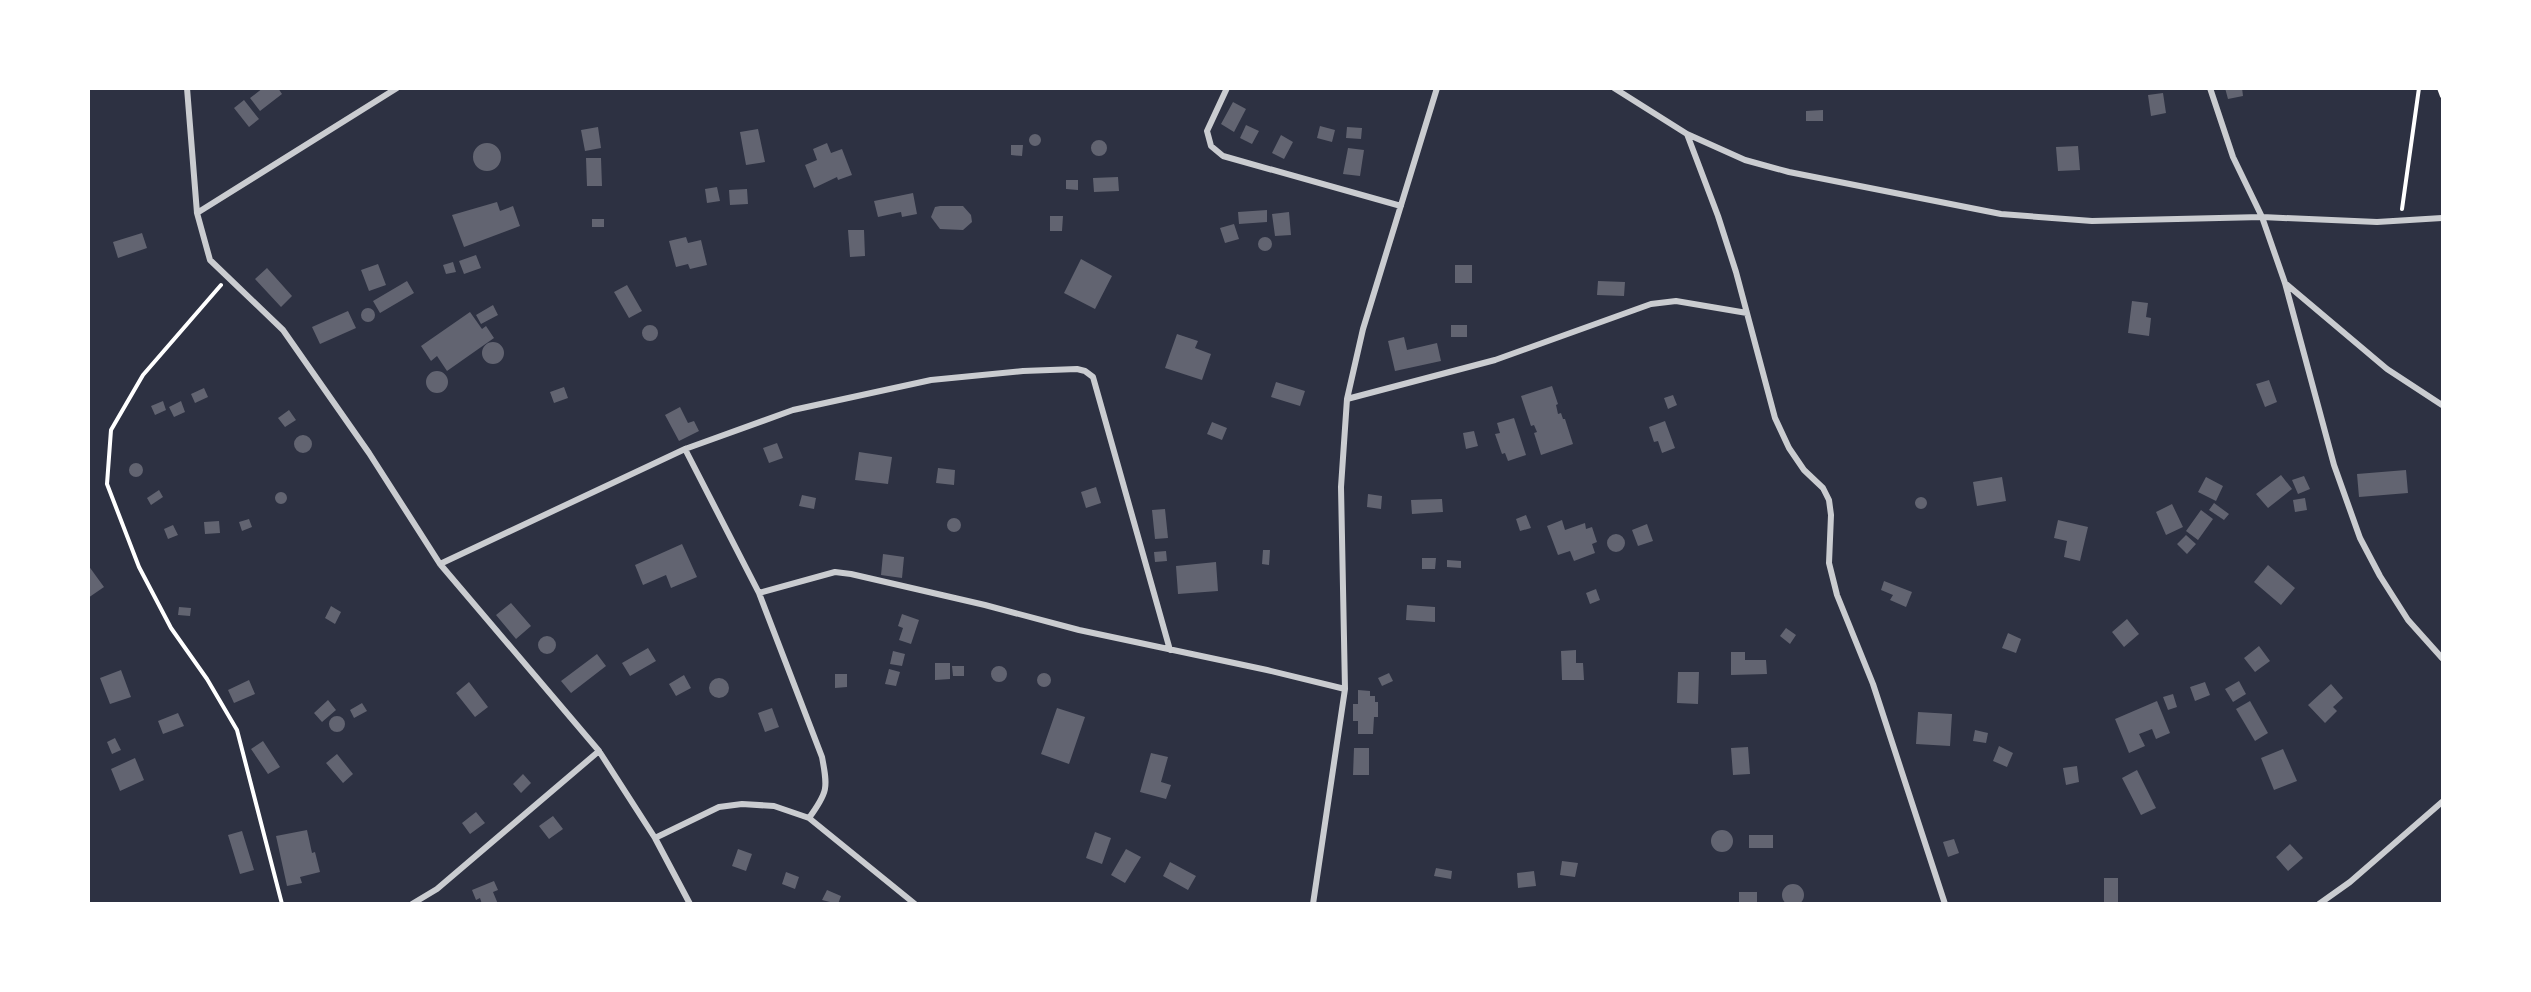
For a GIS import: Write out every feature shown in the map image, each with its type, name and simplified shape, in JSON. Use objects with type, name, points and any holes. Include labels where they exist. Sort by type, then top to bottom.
[{"type":"street","points":[[187,88],[190,100],[197,213],[210,260],[283,330],[369,453],[440,564],[599,751],[655,838],[690,903]]},
{"type":"street","points":[[197,213],[397,88]]},
{"type":"street","points":[[1227,88],[1208,131],[1210,146],[1222,156],[1401,207]]},
{"type":"street","points":[[1313,903],[1345,689],[1341,487],[1347,399],[1363,329],[1437,88]]},
{"type":"street","points":[[1614,88],[1687,134],[1744,160],[1789,172],[2001,214],[2092,221],[2323,218],[2353,222],[2442,218]]},
{"type":"street","points":[[2210,88],[2233,157],[2262,218],[2285,283],[2334,465],[2360,538],[2380,576],[2408,620],[2442,658]]},
{"type":"street","points":[[1687,134],[1718,216],[1747,313],[1774,418],[1803,470],[1823,488],[1829,500],[1831,515],[1828,563],[1873,684],[1945,903]]},
{"type":"street","points":[[2285,283],[2387,369],[2442,405]]},
{"type":"street","points":[[1347,399],[1455,373],[1651,304],[1676,301],[1747,313]]},
{"type":"street","points":[[440,564],[685,449],[793,410],[901,385],[1023,370],[1085,371],[1094,377],[1170,650]]},
{"type":"street","points":[[685,449],[759,592],[822,757],[825,776],[824,798],[809,818]]},
{"type":"street","points":[[759,592],[835,572],[851,574],[1345,689]]},
{"type":"street","points":[[412,903],[437,889],[599,751]]},
{"type":"street","points":[[2319,903],[2350,882],[2442,802]]},
{"type":"street","points":[[655,838],[718,807],[742,804],[774,806],[809,818],[915,903]]},
{"type":"path","points":[[2400,220],[2419,88]]},
{"type":"path","points":[[2439,88],[2442,96]]},
{"type":"path","points":[[228,276],[143,375],[111,430],[107,484],[140,567],[166,618],[237,730],[282,903]]},
{"type":"building","points":[[263,88],[278,88],[282,94],[260,111],[250,98]]},
{"type":"building","points":[[2225,88],[2242,88],[2243,96],[2228,99]]},
{"type":"building","points":[[2163,93],[2166,113],[2151,116],[2148,95]]},
{"type":"building","points":[[244,100],[259,119],[249,127],[234,108]]},
{"type":"building","points":[[1233,102],[1246,109],[1234,132],[1221,124]]},
{"type":"building","points":[[1823,110],[1823,121],[1806,121],[1806,111]]},
{"type":"building","points":[[1246,125],[1259,131],[1252,144],[1240,138]]},
{"type":"building","points":[[1320,126],[1335,130],[1332,142],[1317,138]]},
{"type":"building","points":[[598,127],[601,148],[585,151],[581,130]]},
{"type":"building","points":[[1347,127],[1362,128],[1361,139],[1346,138]]},
{"type":"building","points":[[758,129],[765,162],[746,165],[740,132]]},
{"type":"building","points":[[1037,134],[1041,140],[1037,146],[1033,146],[1029,138]]},
{"type":"building","points":[[1281,135],[1293,142],[1284,159],[1272,153]]},
{"type":"building","points":[[1099,140],[1107,148],[1099,156],[1091,148]]},
{"type":"building","points":[[487,143],[497,147],[501,157],[497,167],[487,171],[477,167],[473,157],[477,147]]},
{"type":"building","points":[[827,143],[831,153],[842,149],[852,175],[838,180],[837,177],[814,188],[805,165],[817,160],[813,149]]},
{"type":"building","points":[[1011,145],[1023,145],[1022,156],[1011,155]]},
{"type":"building","points":[[2078,146],[2080,170],[2058,171],[2056,147]]},
{"type":"building","points":[[1348,148],[1364,150],[1360,176],[1343,174]]},
{"type":"building","points":[[586,158],[601,158],[602,186],[587,186]]},
{"type":"building","points":[[1118,177],[1119,191],[1094,192],[1093,178]]},
{"type":"building","points":[[1066,180],[1078,180],[1078,190],[1066,189]]},
{"type":"building","points":[[717,187],[720,201],[707,203],[705,189]]},
{"type":"building","points":[[747,189],[748,204],[730,205],[729,190]]},
{"type":"building","points":[[913,193],[917,214],[902,217],[901,212],[878,217],[874,201]]},
{"type":"building","points":[[497,202],[500,211],[513,206],[520,226],[464,247],[452,215]]},
{"type":"building","points":[[963,206],[971,215],[972,222],[963,230],[940,229],[931,217],[935,207]]},
{"type":"building","points":[[1267,210],[1267,222],[1239,224],[1238,212]]},
{"type":"building","points":[[1289,212],[1291,235],[1275,236],[1272,214]]},
{"type":"building","points":[[1050,216],[1063,216],[1062,231],[1050,231]]},
{"type":"building","points":[[592,219],[604,219],[604,227],[592,227]]},
{"type":"building","points":[[1234,224],[1239,239],[1225,243],[1220,228]]},
{"type":"building","points":[[848,230],[864,230],[865,256],[850,257]]},
{"type":"building","points":[[142,233],[147,248],[118,258],[113,242]]},
{"type":"building","points":[[686,237],[688,243],[701,240],[707,265],[690,269],[688,264],[676,267],[669,241]]},
{"type":"building","points":[[1262,237],[1268,237],[1272,244],[1268,251],[1262,251],[1258,247],[1258,241]]},
{"type":"building","points":[[476,255],[481,268],[464,274],[459,261]]},
{"type":"building","points":[[1081,259],[1112,276],[1095,309],[1064,293]]},
{"type":"building","points":[[453,262],[456,272],[446,274],[443,265]]},
{"type":"building","points":[[378,264],[386,285],[369,291],[361,270]]},
{"type":"building","points":[[1455,265],[1472,265],[1472,283],[1455,283]]},
{"type":"building","points":[[267,268],[292,296],[281,307],[255,279]]},
{"type":"building","points":[[407,281],[414,293],[380,313],[373,301]]},
{"type":"building","points":[[1598,281],[1625,282],[1624,296],[1597,295]]},
{"type":"building","points":[[627,285],[642,311],[629,318],[614,292]]},
{"type":"building","points":[[2132,301],[2148,303],[2146,317],[2151,318],[2149,336],[2128,333]]},
{"type":"building","points":[[493,305],[498,315],[481,324],[476,315]]},
{"type":"building","points":[[368,308],[373,310],[375,315],[373,320],[368,322],[363,320],[361,315],[363,310]]},
{"type":"building","points":[[348,311],[356,328],[320,344],[312,327]]},
{"type":"building","points":[[470,312],[482,329],[486,326],[494,338],[447,371],[437,356],[431,361],[421,346]]},
{"type":"building","points":[[647,325],[653,325],[658,333],[656,339],[647,341],[642,336],[642,330]]},
{"type":"building","points":[[1451,325],[1467,325],[1467,337],[1451,337]]},
{"type":"building","points":[[1177,334],[1198,341],[1195,348],[1211,354],[1202,380],[1165,368]]},
{"type":"building","points":[[1404,337],[1407,350],[1437,343],[1441,361],[1395,371],[1388,341]]},
{"type":"building","points":[[493,342],[503,349],[504,353],[497,363],[493,364],[483,357],[482,353],[489,343]]},
{"type":"building","points":[[437,371],[447,378],[448,382],[441,392],[437,393],[427,386],[426,382],[433,372]]},
{"type":"building","points":[[2269,380],[2277,402],[2265,407],[2256,384]]},
{"type":"building","points":[[1276,382],[1305,391],[1300,406],[1271,397]]},
{"type":"building","points":[[1552,386],[1558,404],[1556,405],[1558,414],[1561,413],[1565,419],[1573,444],[1541,455],[1534,433],[1537,432],[1534,425],[1531,426],[1521,396]]},
{"type":"building","points":[[564,387],[568,398],[554,403],[550,392]]},
{"type":"building","points":[[204,388],[208,397],[195,403],[191,394]]},
{"type":"building","points":[[1673,395],[1677,405],[1668,409],[1664,398]]},
{"type":"building","points":[[163,401],[166,410],[155,415],[151,406]]},
{"type":"building","points":[[181,401],[185,412],[174,417],[169,407]]},
{"type":"building","points":[[680,407],[688,423],[694,421],[699,431],[679,441],[665,415]]},
{"type":"building","points":[[289,410],[296,420],[285,427],[278,418]]},
{"type":"building","points":[[1514,418],[1526,455],[1508,461],[1505,453],[1502,454],[1495,434],[1500,433],[1497,423]]},
{"type":"building","points":[[1665,421],[1675,448],[1662,453],[1658,441],[1654,442],[1649,427]]},
{"type":"building","points":[[1212,422],[1227,428],[1222,440],[1207,434]]},
{"type":"building","points":[[1474,431],[1478,446],[1466,449],[1463,433]]},
{"type":"building","points":[[299,435],[307,435],[312,440],[310,451],[299,453],[294,448],[294,440]]},
{"type":"building","points":[[777,443],[783,458],[769,463],[763,448]]},
{"type":"building","points":[[859,452],[892,457],[888,484],[855,480]]},
{"type":"building","points":[[136,463],[141,465],[143,470],[141,475],[136,477],[131,475],[129,470],[131,465]]},
{"type":"building","points":[[938,468],[955,470],[954,485],[936,483]]},
{"type":"building","points":[[2406,470],[2408,493],[2359,497],[2357,474]]},
{"type":"building","points":[[2281,475],[2292,489],[2268,508],[2256,494]]},
{"type":"building","points":[[2304,476],[2310,489],[2298,494],[2292,480]]},
{"type":"building","points":[[2002,477],[2006,501],[1977,506],[1973,482]]},
{"type":"building","points":[[2206,477],[2223,486],[2216,501],[2198,492]]},
{"type":"building","points":[[1096,487],[1101,503],[1086,508],[1081,492]]},
{"type":"building","points":[[159,490],[163,497],[151,505],[147,498]]},
{"type":"building","points":[[283,492],[287,498],[283,504],[279,504],[275,496]]},
{"type":"building","points":[[1368,494],[1382,496],[1381,509],[1367,507]]},
{"type":"building","points":[[802,495],[816,498],[814,509],[799,506]]},
{"type":"building","points":[[1923,497],[1927,503],[1923,509],[1919,509],[1915,501]]},
{"type":"building","points":[[2305,498],[2307,510],[2295,512],[2293,500]]},
{"type":"building","points":[[1442,499],[1443,512],[1412,514],[1411,500]]},
{"type":"building","points":[[2214,503],[2229,514],[2224,520],[2209,510]]},
{"type":"building","points":[[2172,504],[2183,527],[2166,535],[2156,512]]},
{"type":"building","points":[[1165,509],[1168,538],[1155,539],[1152,510]]},
{"type":"building","points":[[2201,510],[2213,519],[2198,540],[2186,531]]},
{"type":"building","points":[[1526,515],[1531,528],[1520,531],[1516,519]]},
{"type":"building","points":[[951,518],[957,518],[961,525],[957,532],[951,532],[947,528],[947,522]]},
{"type":"building","points":[[249,519],[252,527],[242,531],[239,522]]},
{"type":"building","points":[[1562,520],[1565,530],[1585,523],[1586,529],[1592,527],[1597,542],[1592,544],[1595,553],[1574,561],[1570,551],[1558,555],[1547,526]]},
{"type":"building","points":[[2058,520],[2088,527],[2080,561],[2064,557],[2067,541],[2054,538]]},
{"type":"building","points":[[219,521],[220,533],[205,534],[204,522]]},
{"type":"building","points":[[1647,524],[1653,541],[1638,546],[1632,530]]},
{"type":"building","points":[[173,525],[178,535],[168,539],[164,529]]},
{"type":"building","points":[[1616,534],[1622,537],[1625,543],[1622,549],[1616,552],[1610,549],[1607,543],[1610,537]]},
{"type":"building","points":[[2186,535],[2196,544],[2187,554],[2177,544]]},
{"type":"building","points":[[682,544],[697,577],[671,588],[666,575],[643,585],[635,565]]},
{"type":"building","points":[[1263,550],[1270,550],[1269,565],[1262,564]]},
{"type":"building","points":[[1166,551],[1167,561],[1155,562],[1154,552]]},
{"type":"building","points":[[883,554],[904,557],[902,578],[881,575]]},
{"type":"building","points":[[1422,558],[1436,558],[1435,569],[1422,569]]},
{"type":"building","points":[[1447,560],[1461,561],[1461,568],[1447,567]]},
{"type":"building","points":[[1216,562],[1218,591],[1178,594],[1176,566]]},
{"type":"building","points":[[88,565],[104,587],[88,598]]},
{"type":"building","points":[[2268,565],[2295,588],[2281,605],[2254,582]]},
{"type":"building","points":[[1884,581],[1912,592],[1906,607],[1890,600],[1893,595],[1881,590]]},
{"type":"building","points":[[1596,589],[1600,600],[1590,604],[1586,593]]},
{"type":"building","points":[[511,603],[531,626],[516,639],[496,615]]},
{"type":"building","points":[[1407,605],[1435,607],[1435,622],[1406,620]]},
{"type":"building","points":[[331,606],[341,612],[335,624],[325,618]]},
{"type":"building","points":[[179,607],[191,608],[190,616],[178,615]]},
{"type":"building","points":[[902,614],[919,620],[911,644],[899,640],[903,628],[898,626]]},
{"type":"building","points":[[2127,619],[2139,634],[2124,647],[2112,632]]},
{"type":"building","points":[[1786,628],[1796,635],[1790,644],[1780,636]]},
{"type":"building","points":[[2008,633],[2021,639],[2016,653],[2002,648]]},
{"type":"building","points":[[547,636],[553,639],[556,645],[553,651],[547,654],[541,651],[538,645],[541,639]]},
{"type":"building","points":[[2259,646],[2270,661],[2255,672],[2244,658]]},
{"type":"building","points":[[648,648],[656,661],[630,676],[622,663]]},
{"type":"building","points":[[1576,650],[1576,663],[1583,663],[1584,680],[1562,680],[1561,651]]},
{"type":"building","points":[[893,651],[905,654],[902,666],[890,664]]},
{"type":"building","points":[[1731,652],[1745,652],[1745,660],[1766,660],[1767,674],[1731,675]]},
{"type":"building","points":[[597,654],[606,666],[571,693],[561,681]]},
{"type":"building","points":[[935,663],[950,663],[950,679],[935,680]]},
{"type":"building","points":[[952,666],[964,666],[964,676],[953,676]]},
{"type":"building","points":[[999,666],[1005,668],[1007,674],[1005,680],[999,682],[993,680],[991,674],[993,668]]},
{"type":"building","points":[[889,669],[900,672],[896,686],[885,684]]},
{"type":"building","points":[[121,670],[131,697],[110,704],[100,678]]},
{"type":"building","points":[[1678,672],[1699,672],[1698,704],[1677,703]]},
{"type":"building","points":[[1041,673],[1047,673],[1051,680],[1047,687],[1041,687],[1037,683],[1037,677]]},
{"type":"building","points":[[1389,673],[1393,681],[1382,686],[1378,678]]},
{"type":"building","points":[[835,674],[847,674],[847,687],[835,688]]},
{"type":"building","points":[[684,675],[691,688],[676,696],[669,684]]},
{"type":"building","points":[[719,678],[726,681],[729,688],[726,695],[719,698],[712,695],[709,688],[712,681]]},
{"type":"building","points":[[249,680],[255,694],[234,703],[228,690]]},
{"type":"building","points":[[2239,681],[2246,694],[2233,702],[2225,689]]},
{"type":"building","points":[[469,682],[488,707],[475,717],[456,693]]},
{"type":"building","points":[[2205,682],[2210,695],[2195,701],[2190,687]]},
{"type":"building","points":[[2331,684],[2343,698],[2333,707],[2337,711],[2325,723],[2308,705]]},
{"type":"building","points":[[1358,690],[1370,691],[1370,696],[1375,696],[1375,702],[1378,702],[1378,717],[1374,717],[1373,734],[1358,734],[1358,721],[1353,721],[1353,704],[1358,704]]},
{"type":"building","points":[[2173,694],[2177,707],[2168,710],[2163,697]]},
{"type":"building","points":[[328,700],[336,710],[322,722],[314,713]]},
{"type":"building","points":[[2157,701],[2170,733],[2156,739],[2152,729],[2139,734],[2145,746],[2129,753],[2115,719]]},
{"type":"building","points":[[2250,701],[2268,733],[2255,741],[2236,709]]},
{"type":"building","points":[[362,703],[367,711],[354,718],[350,710]]},
{"type":"building","points":[[772,708],[779,727],[765,732],[758,713]]},
{"type":"building","points":[[1057,708],[1085,717],[1069,764],[1041,754]]},
{"type":"building","points":[[1918,712],[1952,714],[1950,746],[1916,744]]},
{"type":"building","points":[[178,713],[184,726],[163,734],[158,721]]},
{"type":"building","points":[[337,716],[345,724],[337,732],[329,724]]},
{"type":"building","points":[[1975,730],[1988,733],[1986,743],[1973,741]]},
{"type":"building","points":[[115,738],[121,750],[112,754],[107,742]]},
{"type":"building","points":[[263,741],[280,767],[268,774],[251,749]]},
{"type":"building","points":[[1999,746],[2013,753],[2007,767],[1993,761]]},
{"type":"building","points":[[1748,747],[1750,774],[1733,775],[1731,748]]},
{"type":"building","points":[[1354,748],[1369,748],[1369,775],[1353,775]]},
{"type":"building","points":[[2283,749],[2297,781],[2274,790],[2261,758]]},
{"type":"building","points":[[1151,753],[1168,757],[1161,782],[1171,785],[1166,799],[1140,792]]},
{"type":"building","points":[[337,754],[353,774],[343,783],[326,763]]},
{"type":"building","points":[[135,758],[144,780],[120,791],[111,769]]},
{"type":"building","points":[[2077,766],[2079,782],[2066,785],[2063,768]]},
{"type":"building","points":[[2137,770],[2156,808],[2141,815],[2122,778]]},
{"type":"building","points":[[523,774],[531,783],[521,793],[513,784]]},
{"type":"building","points":[[476,812],[485,823],[470,834],[462,823]]},
{"type":"building","points":[[553,816],[563,829],[549,839],[539,826]]},
{"type":"building","points":[[307,830],[312,853],[315,852],[320,872],[300,877],[302,883],[287,886],[276,836]]},
{"type":"building","points":[[1722,830],[1730,833],[1733,841],[1730,849],[1722,852],[1714,849],[1711,841],[1714,833]]},
{"type":"building","points":[[242,831],[254,870],[240,874],[228,835]]},
{"type":"building","points":[[1095,832],[1111,838],[1102,864],[1086,858]]},
{"type":"building","points":[[1749,835],[1773,835],[1773,848],[1749,848]]},
{"type":"building","points":[[1954,839],[1959,853],[1948,857],[1943,842]]},
{"type":"building","points":[[2290,844],[2303,858],[2288,871],[2276,857]]},
{"type":"building","points":[[738,849],[752,854],[746,871],[732,866]]},
{"type":"building","points":[[1126,849],[1141,857],[1125,883],[1111,875]]},
{"type":"building","points":[[1562,861],[1578,863],[1575,877],[1560,875]]},
{"type":"building","points":[[1170,862],[1196,876],[1188,890],[1163,876]]},
{"type":"building","points":[[1436,868],[1452,871],[1451,879],[1434,876]]},
{"type":"building","points":[[1534,871],[1536,886],[1518,888],[1517,873]]},
{"type":"building","points":[[786,872],[799,877],[795,889],[782,884]]},
{"type":"building","points":[[2104,878],[2118,878],[2118,904],[2104,904]]},
{"type":"building","points":[[494,881],[498,890],[493,892],[498,904],[482,904],[480,898],[476,900],[472,890]]},
{"type":"building","points":[[1793,884],[1801,887],[1804,895],[1801,903],[1793,906],[1785,903],[1782,895],[1785,887]]},
{"type":"building","points":[[827,890],[841,896],[838,904],[822,900]]},
{"type":"building","points":[[1739,892],[1757,892],[1757,903],[1739,903]]}]
